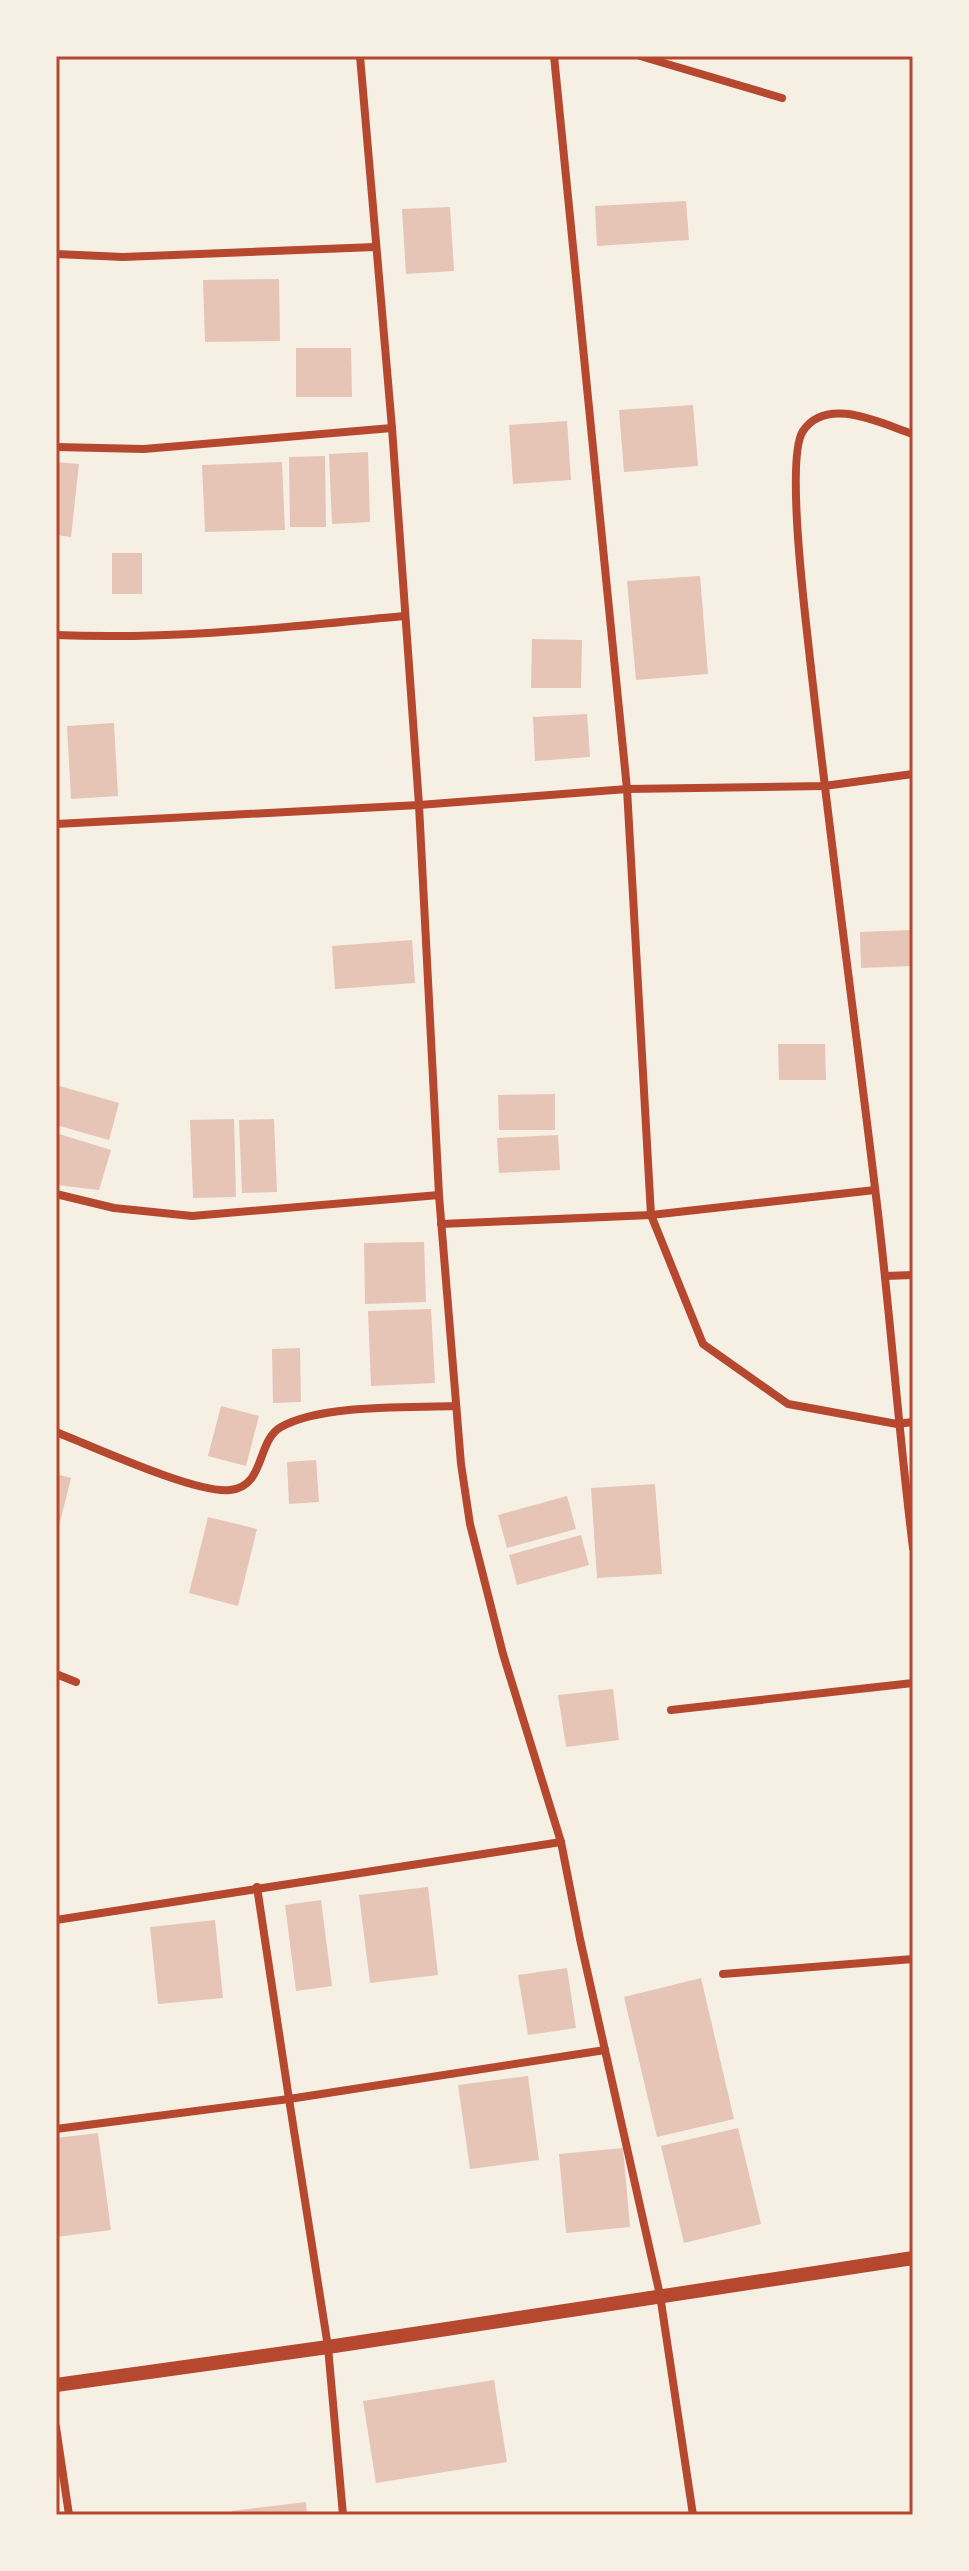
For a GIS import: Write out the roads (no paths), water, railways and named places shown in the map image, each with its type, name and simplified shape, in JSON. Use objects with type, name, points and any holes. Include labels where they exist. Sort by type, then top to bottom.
[{"type":"street","points":[[360,56],[392,428],[419,805],[439,1195],[461,1464],[470,1524],[503,1654],[561,1842],[660,2295],[693,2515]]},
{"type":"street","points":[[554,56],[627,789],[651,1215],[703,1344],[788,1404],[897,1424],[913,1422]]},
{"type":"street","points":[[640,56],[782,98]]},
{"type":"street","points":[[56,254],[123,257],[375,247]]},
{"type":"street","points":[[913,434],[854,414],[833,413],[812,420],[801,434],[796,478],[801,571],[824,786],[875,1190],[897,1424],[913,1548]]},
{"type":"street","points":[[56,447],[144,449],[392,428]]},
{"type":"street","points":[[56,635],[120,638],[222,634],[404,616]]},
{"type":"street","points":[[56,824],[419,805],[627,789],[824,786],[913,774]]},
{"type":"street","points":[[441,1224],[651,1215],[875,1190]]},
{"type":"street","points":[[56,1194],[114,1208],[192,1216],[439,1195]]},
{"type":"street","points":[[885,1276],[913,1275]]},
{"type":"street","points":[[56,1432],[172,1477],[208,1489],[229,1491],[240,1487],[259,1470],[270,1435],[280,1427],[310,1416],[456,1406]]},
{"type":"street","points":[[56,1674],[76,1682]]},
{"type":"street","points":[[671,1710],[913,1683]]},
{"type":"street","points":[[56,1920],[561,1842]]},
{"type":"street","points":[[257,1887],[328,2347],[343,2515]]},
{"type":"street","points":[[723,1974],[913,1959]]},
{"type":"street","points":[[56,2129],[289,2099],[605,2050]]},
{"type":"street","points":[[56,2385],[913,2258]]},
{"type":"street","points":[[56,2427],[69,2515]]}]
